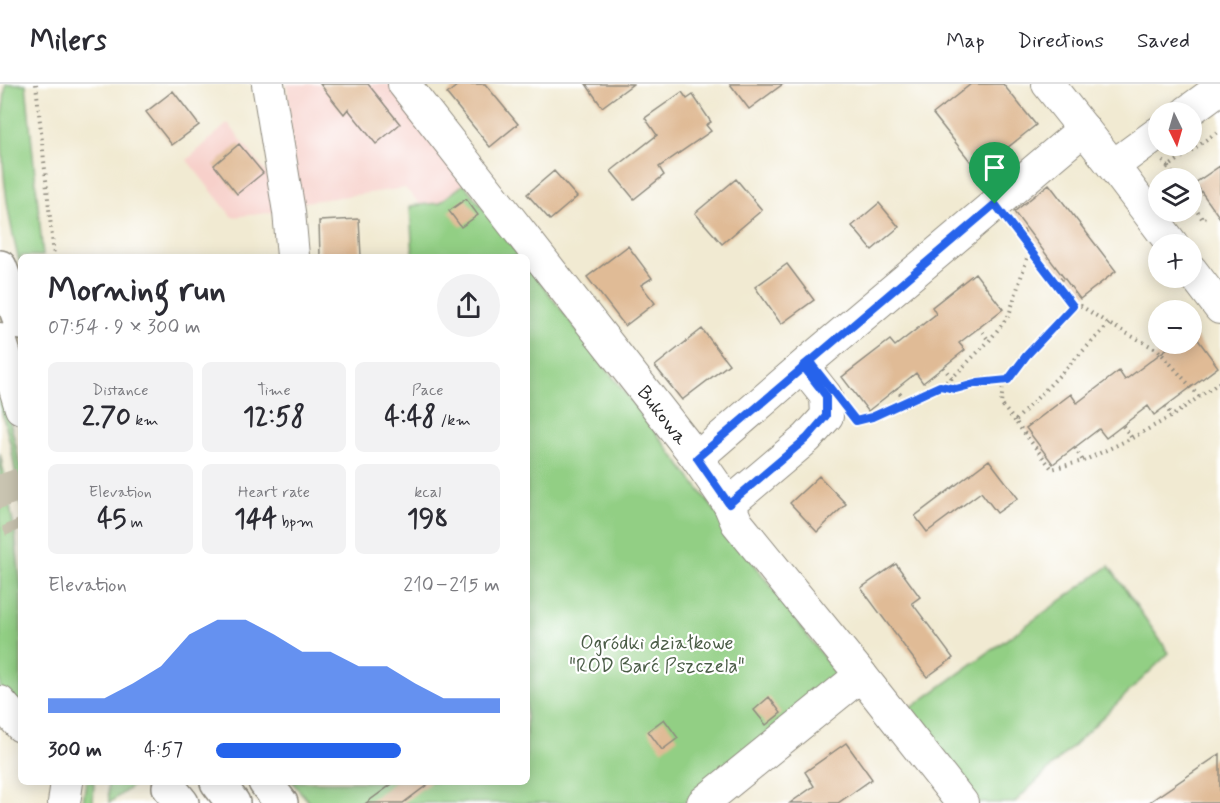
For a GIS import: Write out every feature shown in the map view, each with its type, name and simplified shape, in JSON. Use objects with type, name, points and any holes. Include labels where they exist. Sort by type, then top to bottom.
[{"type":"main road","points":[[0,267],[18,315]]},
{"type":"main road","points":[[219,785],[233,803]]},
{"type":"main road","points":[[267,785],[281,803]]},
{"type":"street","points":[[268,84],[289,212],[293,254]]},
{"type":"street","name":"Bukowa","points":[[404,84],[697,458],[729,504],[737,523],[962,803]]},
{"type":"street","points":[[1048,84],[1164,234]]},
{"type":"street","points":[[1201,102],[1220,88]]},
{"type":"street","points":[[697,458],[1084,129]]},
{"type":"street","points":[[1113,166],[1148,140]]},
{"type":"street","points":[[1202,284],[1220,308]]},
{"type":"street","points":[[0,339],[18,398]]},
{"type":"street","points":[[729,504],[807,438],[826,416],[826,396],[803,366]]},
{"type":"street","points":[[703,803],[861,675]]},
{"type":"street","points":[[0,702],[18,723]]},
{"type":"street","points":[[64,803],[67,785]]},
{"type":"path","points":[[36,84],[54,254]]},
{"type":"path","points":[[995,204],[1073,306]]},
{"type":"path","points":[[1202,218],[1206,218]]},
{"type":"path","points":[[1019,235],[1027,229]]},
{"type":"path","points":[[850,412],[856,421],[872,417],[940,386],[952,378],[989,341],[1009,315],[1030,249]]},
{"type":"path","points":[[1056,284],[1064,277]]},
{"type":"path","points":[[1200,397],[1158,350],[1081,306],[1073,306],[1026,356],[1002,386],[1001,404],[1052,469],[1083,460],[1132,438],[1172,416],[1200,397],[1220,382]]},
{"type":"path","points":[[1015,422],[1109,324]]},
{"type":"path","points":[[979,327],[989,341]]},
{"type":"path","points":[[943,367],[952,378]]},
{"type":"path","points":[[940,386],[956,389],[978,383],[1008,380]]},
{"type":"path","points":[[896,388],[907,402]]},
{"type":"path","points":[[1165,406],[1172,416]]},
{"type":"path","points":[[1124,426],[1132,438]]},
{"type":"path","points":[[1075,448],[1083,460]]},
{"type":"shaded area","points":[[287,84],[389,84],[464,184],[439,203],[421,205],[405,188],[297,203]]},
{"type":"shaded area","points":[[228,123],[273,182],[275,212],[232,217],[187,160]]},
{"type":"green space","points":[[6,84],[26,84],[43,254],[18,254],[18,256],[3,166],[3,107]]},
{"type":"green space","points":[[464,184],[518,254],[413,254],[410,206],[439,203]]},
{"type":"green space","name":"Ogródki działkowe \"ROD Barć Pszczela\"","points":[[530,269],[695,484],[836,674],[830,684],[684,803],[310,803],[295,785],[530,785]]},
{"type":"green space","points":[[0,381],[18,456],[18,489],[11,446],[0,405]]},
{"type":"green space","points":[[0,453],[18,560],[18,708],[0,687]]},
{"type":"green space","points":[[1109,566],[1169,653],[1014,803],[979,803],[908,710]]},
{"type":"green space","points":[[86,785],[94,785],[93,803],[83,803]]},
{"type":"green space","points":[[108,785],[134,785],[109,803]]},
{"type":"building","points":[[320,84],[368,84],[400,124],[376,144],[348,109],[344,114]]},
{"type":"building","points":[[459,84],[485,84],[518,124],[490,147],[447,94]]},
{"type":"building","points":[[586,84],[633,84],[602,107]]},
{"type":"building","points":[[730,84],[783,84],[749,109]]},
{"type":"building","points":[[971,84],[1003,84],[1036,125],[978,171],[933,114]]},
{"type":"building","points":[[173,91],[199,125],[172,145],[146,112]]},
{"type":"building","points":[[682,92],[687,99],[693,95],[711,122],[706,125],[711,131],[659,167],[664,175],[634,199],[611,171],[657,135],[645,118]]},
{"type":"building","points":[[239,144],[263,173],[237,194],[214,165]]},
{"type":"building","points":[[1220,166],[1220,218],[1202,193],[1202,178]]},
{"type":"building","points":[[554,171],[577,197],[550,220],[527,194]]},
{"type":"building","points":[[736,179],[762,210],[722,244],[695,213]]},
{"type":"building","points":[[1049,184],[1116,271],[1080,299],[1014,212]]},
{"type":"building","points":[[466,199],[478,215],[461,227],[449,211]]},
{"type":"building","points":[[879,203],[899,227],[872,250],[852,226]]},
{"type":"building","points":[[359,219],[361,254],[320,254],[319,221]]},
{"type":"building","points":[[628,246],[652,278],[641,285],[655,303],[625,326],[587,277]]},
{"type":"building","points":[[787,264],[814,300],[781,324],[755,287]]},
{"type":"building","points":[[975,273],[1003,309],[959,343],[965,350],[923,383],[916,373],[868,411],[842,377],[890,340],[895,346],[936,314],[932,307]]},
{"type":"building","points":[[702,329],[729,364],[682,400],[655,366]]},
{"type":"building","points":[[1202,345],[1218,367],[1154,415],[1148,406],[1106,438],[1099,429],[1053,464],[1026,428],[1071,394],[1077,403],[1119,371],[1125,380],[1160,354],[1202,354]]},
{"type":"building","points":[[989,460],[1018,498],[997,513],[981,492],[927,532],[915,516]]},
{"type":"building","points":[[819,476],[846,504],[817,532],[790,503]]},
{"type":"building","points":[[896,564],[920,597],[912,603],[953,658],[927,677],[861,588]]},
{"type":"building","points":[[769,697],[781,713],[766,725],[754,710]]},
{"type":"building","points":[[664,719],[678,738],[662,750],[648,731]]},
{"type":"building","points":[[846,743],[872,779],[838,803],[790,803],[814,786],[805,772]]},
{"type":"building","points":[[1220,754],[1220,803],[1148,803]]},
{"type":"building","points":[[391,785],[427,785],[403,803],[366,803]]},
{"type":"tunnel","points":[[0,318],[13,367]]},
{"type":"tunnel","points":[[0,474],[18,522]]},
{"type":"route","points":[[995,204],[809,361],[697,458],[729,504],[807,438],[826,416],[826,396],[803,366],[809,361],[856,421],[872,417],[940,386],[956,389],[978,383],[1008,380],[1026,356],[1073,306],[995,204]]}]
